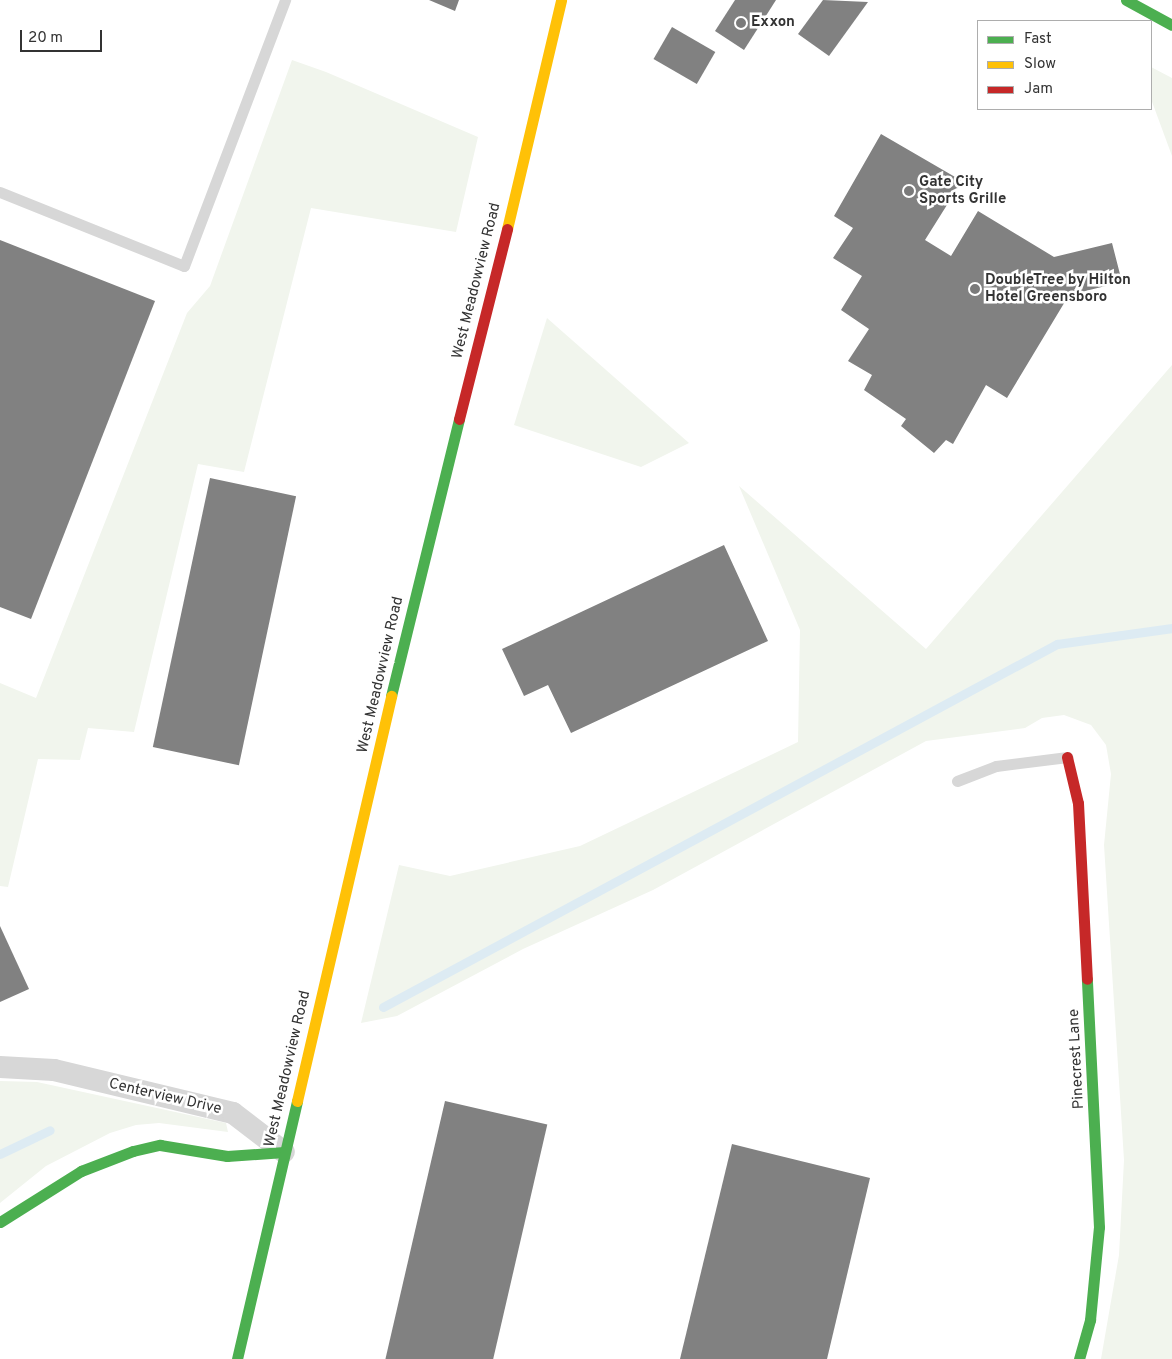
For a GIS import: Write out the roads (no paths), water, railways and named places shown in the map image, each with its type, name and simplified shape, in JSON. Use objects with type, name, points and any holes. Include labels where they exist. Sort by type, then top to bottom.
[{"type":"street","name":"West Meadowview Road","points":[[238,1359],[284,1152],[417,584],[543,87],[561,0]]},
{"type":"street","points":[[1126,0],[1172,24]]},
{"type":"street","name":"Pinecrest Lane","points":[[1067,757],[1078,803],[1099,1227],[1090,1320],[1079,1359]]},
{"type":"street","name":"Centerview Drive","points":[[0,1067],[54,1070],[233,1113],[284,1152]]},
{"type":"street","points":[[0,1222],[81,1172],[133,1151],[160,1146],[227,1156],[284,1152]]},
{"type":"lane","points":[[0,192],[184,266],[285,0]]},
{"type":"lane","points":[[957,781],[996,766],[1067,757]]},
{"type":"waterway","points":[[383,1007],[1057,644],[1172,628]]},
{"type":"waterway","points":[[0,1154],[50,1130]]},
{"type":"place","name":"Exxon","points":[[741,23]]},
{"type":"place","name":"Gate City Sports Grille","points":[[909,191]]},
{"type":"place","name":"DoubleTree by Hilton Hotel Greensboro","points":[[975,289]]}]
